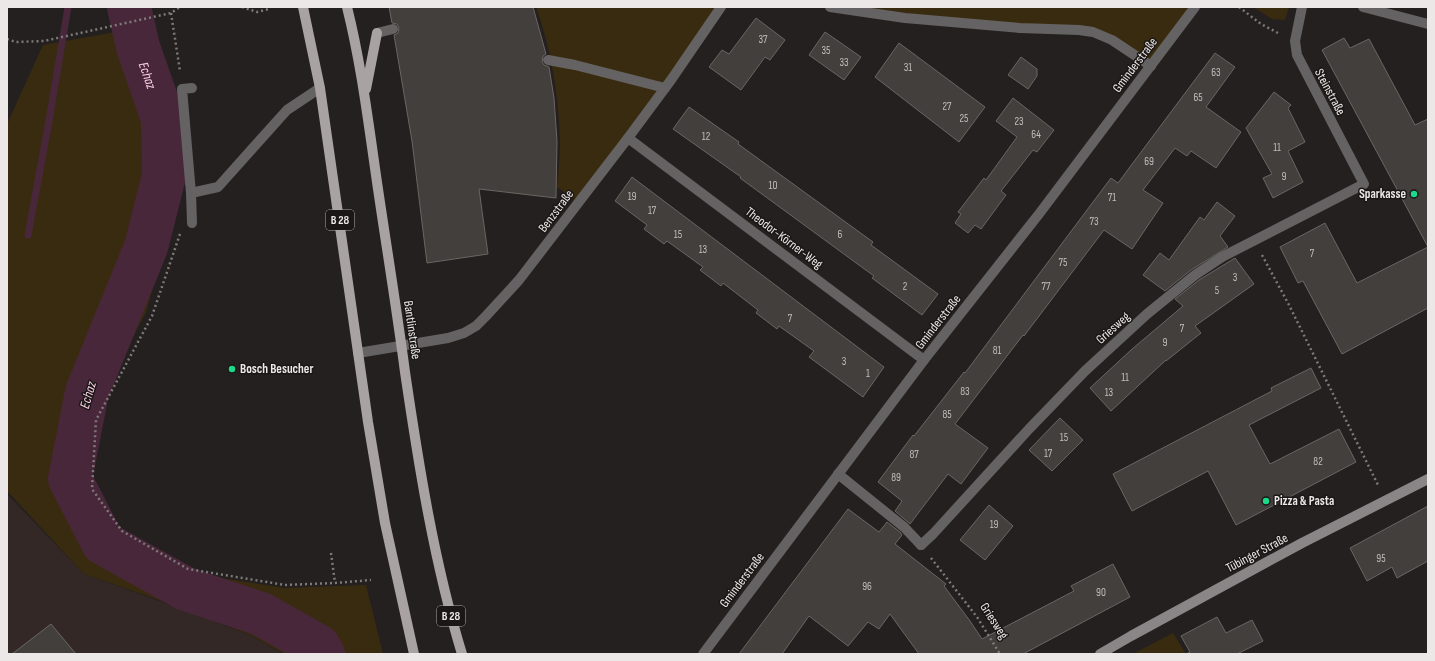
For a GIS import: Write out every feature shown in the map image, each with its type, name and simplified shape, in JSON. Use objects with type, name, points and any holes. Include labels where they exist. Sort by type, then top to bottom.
[{"type":"main road","name":"B 28","points":[[303,7],[320,88],[358,353],[385,523],[414,654]]},
{"type":"main road","name":"Bantlinstraße","points":[[347,7],[364,95],[414,436],[435,550],[462,654]]},
{"type":"main road","points":[[364,95],[377,33]]},
{"type":"street","name":"Benzstraße","points":[[358,353],[448,338],[464,333],[476,326],[503,299],[519,280],[665,88],[721,7]]},
{"type":"street","points":[[830,7],[920,20],[1093,32],[1112,40],[1151,66]]},
{"type":"street","name":"Gminderstraße","points":[[703,654],[924,360],[1039,214],[1195,7]]},
{"type":"street","name":"Steinstraße","points":[[1302,7],[1295,42],[1297,55],[1364,184]]},
{"type":"street","points":[[1363,7],[1428,24]]},
{"type":"street","points":[[377,33],[393,29]]},
{"type":"street","points":[[548,60],[575,64],[665,88]]},
{"type":"street","points":[[187,88],[192,223]]},
{"type":"street","points":[[191,193],[218,188],[287,110],[320,88]]},
{"type":"street","name":"Theodor-Körner-Weg","points":[[628,138],[924,360]]},
{"type":"street","name":"Griesweg","points":[[921,545],[933,534],[1029,429],[1116,341],[1195,275],[1222,257],[1364,184]]},
{"type":"street","points":[[838,474],[904,528],[921,545]]},
{"type":"street","name":"Tübinger Straße","points":[[1100,654],[1302,544],[1428,479]]},
{"type":"path","points":[[7,39],[16,42],[44,41],[171,13],[180,7]]},
{"type":"path","points":[[242,7],[257,12],[269,9]]},
{"type":"path","points":[[1239,7],[1261,24],[1278,33],[1296,33]]},
{"type":"path","points":[[171,13],[187,88]]},
{"type":"path","points":[[181,230],[152,316],[96,420],[92,489],[122,531],[188,569],[285,585],[371,580]]},
{"type":"path","points":[[1254,240],[1289,305],[1386,501]]},
{"type":"path","name":"Griesweg","points":[[921,545],[977,617],[1000,654]]},
{"type":"path","points":[[331,553],[335,583]]},
{"type":"shaded area","points":[[536,7],[721,7],[579,202],[557,187],[560,144],[558,109],[554,75],[542,24]]},
{"type":"shaded area","points":[[830,7],[1195,7],[1151,66],[1103,36]]},
{"type":"shaded area","points":[[1253,7],[1289,7],[1285,20],[1272,19]]},
{"type":"shaded area","points":[[155,25],[168,86],[174,156],[175,209],[146,312],[92,417],[87,490],[121,537],[188,573],[285,588],[366,585],[383,654],[284,654],[252,636],[182,608],[84,574],[7,491],[7,124],[43,45]]},
{"type":"shaded area","points":[[7,494],[84,574],[252,636],[283,654],[7,654]]},
{"type":"shaded area","points":[[1173,633],[1186,654],[1133,654]]},
{"type":"building","points":[[389,7],[533,7],[546,54],[543,56],[542,62],[544,65],[549,67],[554,98],[557,141],[556,198],[479,189],[488,254],[427,263],[412,141],[394,35],[398,33],[399,28],[397,24],[392,23]]},
{"type":"building","points":[[756,18],[785,40],[770,60],[765,57],[741,90],[709,67],[722,50],[729,54]]},
{"type":"building","points":[[825,32],[861,57],[844,80],[809,55]]},
{"type":"building","points":[[1344,38],[1350,48],[1369,39],[1415,125],[1428,119],[1428,247],[1322,50]]},
{"type":"building","points":[[899,43],[985,107],[959,142],[875,77]]},
{"type":"building","points":[[1215,53],[1235,67],[1206,107],[1241,132],[1216,168],[1191,151],[1187,156],[1175,148],[1143,190],[1163,203],[1132,249],[1104,230],[955,424],[988,448],[961,484],[948,474],[910,524],[895,511],[902,501],[878,482],[913,435],[914,436],[964,372],[965,373],[1111,178],[1118,183]]},
{"type":"building","points":[[1021,57],[1037,69],[1037,76],[1028,89],[1008,75]]},
{"type":"building","points":[[1274,92],[1291,105],[1288,108],[1305,142],[1288,151],[1303,182],[1273,198],[1263,178],[1272,174],[1246,128]]},
{"type":"building","points":[[1013,98],[1054,130],[1037,152],[1033,150],[1001,191],[1006,195],[981,229],[975,225],[968,233],[955,223],[961,214],[958,212],[984,178],[986,180],[1017,137],[996,121]]},
{"type":"building","points":[[689,107],[739,142],[738,144],[873,242],[871,245],[938,294],[922,315],[872,278],[874,276],[740,178],[741,177],[673,129]]},
{"type":"building","points":[[632,177],[884,367],[863,397],[809,357],[814,351],[779,326],[777,329],[756,313],[758,310],[723,283],[721,286],[700,270],[703,267],[667,241],[664,244],[644,229],[647,225],[615,201]]},
{"type":"building","points":[[1217,202],[1235,216],[1220,236],[1228,247],[1191,270],[1165,291],[1143,275],[1160,253],[1169,260],[1200,217],[1204,220]]},
{"type":"building","points":[[1325,223],[1357,283],[1428,247],[1428,308],[1342,354],[1303,281],[1298,283],[1280,247]]},
{"type":"building","points":[[1235,258],[1254,284],[1195,326],[1201,333],[1166,360],[1111,411],[1090,388],[1131,350],[1183,306],[1175,299],[1199,280]]},
{"type":"building","points":[[1311,368],[1321,388],[1249,425],[1270,464],[1339,429],[1356,462],[1236,525],[1208,471],[1132,511],[1113,474],[1272,391],[1271,388]]},
{"type":"building","points":[[1060,418],[1083,440],[1052,471],[1029,450]]},
{"type":"building","points":[[989,505],[1013,526],[985,560],[960,540]]},
{"type":"building","points":[[1428,506],[1428,561],[1397,578],[1392,567],[1367,581],[1350,548]]},
{"type":"building","points":[[848,509],[879,532],[887,522],[900,532],[902,535],[895,544],[946,584],[944,586],[982,639],[1074,591],[1071,586],[1113,564],[1130,597],[1023,654],[919,654],[890,614],[879,629],[868,622],[848,646],[809,616],[782,654],[739,654]]},
{"type":"building","points":[[1217,617],[1226,633],[1252,620],[1263,641],[1237,654],[1186,654],[1190,652],[1181,636]]},
{"type":"building","points":[[51,624],[76,654],[12,654]]},
{"type":"waterway","points":[[28,235],[68,7]]},
{"type":"waterway","name":"Echaz","points":[[129,7],[138,47],[163,119],[164,176],[146,247],[87,392],[70,479],[103,543],[186,589],[261,614],[318,646],[323,654]]},
{"type":"place","name":"Sparkasse","points":[[1414,194]]},
{"type":"place","name":"Bosch Besucher","points":[[232,369]]},
{"type":"place","name":"Pizza & Pasta","points":[[1266,501]]}]
